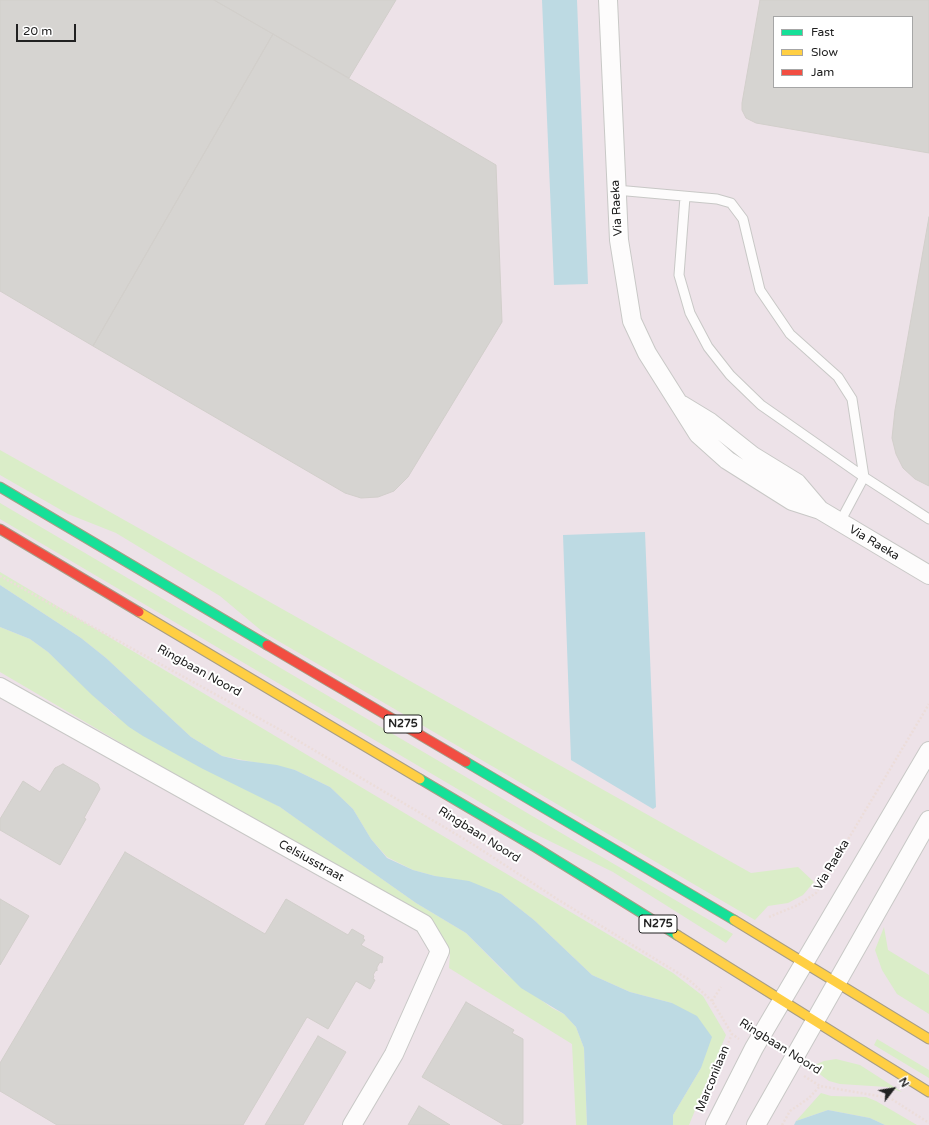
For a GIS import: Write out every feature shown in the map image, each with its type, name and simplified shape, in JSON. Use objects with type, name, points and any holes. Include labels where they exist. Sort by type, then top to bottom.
[{"type":"main road","name":"N275","points":[[0,487],[756,932],[929,1039]]},
{"type":"main road","name":"Ringbaan Noord","points":[[0,530],[534,847],[783,1000],[929,1092]]},
{"type":"street","name":"Via Raeka","points":[[608,0],[619,240],[632,321],[647,353],[677,402],[710,422],[753,456],[797,483],[820,510],[929,575]]},
{"type":"street","name":"Celsiusstraat","points":[[0,687],[424,924],[440,951],[394,1054],[352,1125]]},
{"type":"street","points":[[805,962],[929,751]]},
{"type":"street","points":[[756,1125],[790,1068],[929,820]]},
{"type":"street","name":"Marconilaan","points":[[715,1125],[754,1048],[805,962]]},
{"type":"lane","points":[[616,190],[717,199],[731,203],[742,219],[760,290],[790,334],[838,377],[852,399],[864,477],[840,522]]},
{"type":"lane","points":[[685,197],[679,275],[690,313],[708,347],[730,375],[761,405],[864,477],[929,519]]},
{"type":"path","name":"Ringbaan Noord","points":[[0,576],[275,727],[471,843],[557,899],[688,980],[712,1001],[732,1034],[754,1048]]},
{"type":"path","name":"Via Raeka","points":[[756,932],[767,918],[780,911],[798,905],[816,893],[929,704]]},
{"type":"path","points":[[712,1001],[732,970]]},
{"type":"path","name":"Marconilaan","points":[[703,1104],[732,1034]]},
{"type":"path","name":"Ringbaan Noord","points":[[790,1068],[820,1086],[890,1098],[929,1123]]},
{"type":"path","points":[[782,1125],[790,1111],[808,1098],[820,1086]]},
{"type":"shaded area","points":[[0,0],[929,0],[929,1125],[0,1125]]},
{"type":"green space","points":[[0,450],[751,873],[798,867],[814,882],[803,895],[788,903],[768,906],[755,920],[263,632],[220,596],[116,533],[68,514],[0,475]]},
{"type":"green space","points":[[0,503],[733,934],[726,943],[613,872],[527,830],[0,519]]},
{"type":"green space","points":[[0,572],[673,973],[703,996],[726,1035],[689,1125],[673,1125],[673,1115],[701,1068],[672,1003],[630,992],[592,975],[534,920],[501,894],[413,870],[387,857],[371,839],[353,809],[330,787],[295,770],[222,756],[191,737],[106,658],[81,638],[0,585]]},
{"type":"green space","points":[[0,627],[30,639],[48,652],[114,715],[280,807],[416,903],[466,933],[506,974],[552,1008],[564,1014],[576,1027],[584,1048],[587,1125],[576,1125],[572,1044],[449,968],[450,955],[438,932],[426,922],[0,672]]},
{"type":"green space","points":[[884,927],[888,950],[929,975],[929,1014],[897,994],[882,970],[875,950]]},
{"type":"green space","points":[[877,1039],[929,1070],[929,1078],[874,1045]]},
{"type":"green space","points":[[836,1059],[860,1065],[902,1092],[887,1087],[840,1084],[829,1081],[810,1067],[824,1061]]},
{"type":"green space","points":[[821,1093],[831,1096],[866,1097],[876,1101],[917,1125],[885,1125],[870,1118],[828,1110],[796,1121]]},
{"type":"water","points":[[542,0],[577,0],[588,284],[554,285]]},
{"type":"water","points":[[645,532],[656,807],[653,809],[571,760],[563,535]]},
{"type":"water","points":[[0,585],[81,638],[106,658],[191,737],[222,756],[239,760],[277,765],[295,770],[330,787],[353,809],[371,839],[387,858],[413,870],[435,876],[469,881],[501,894],[534,920],[592,975],[630,992],[672,1003],[697,1016],[712,1037],[701,1068],[673,1115],[673,1125],[587,1125],[584,1048],[576,1027],[564,1014],[521,988],[466,933],[416,903],[280,807],[203,769],[129,727],[92,695],[48,652],[30,639],[0,627]]},
{"type":"water","points":[[828,1110],[870,1118],[885,1125],[794,1125],[796,1121]]},
{"type":"building","points":[[0,0],[214,0],[273,34],[93,346],[0,291]]},
{"type":"building","points":[[214,0],[396,0],[349,78]]},
{"type":"building","points":[[760,0],[929,0],[929,153],[756,123],[746,118],[742,110]]},
{"type":"building","points":[[273,34],[496,165],[502,322],[408,477],[394,491],[378,497],[361,498],[345,493],[93,346]]},
{"type":"building","points":[[929,217],[929,486],[915,479],[903,468],[896,454],[892,438],[895,410]]},
{"type":"building","points":[[63,764],[98,784],[100,789],[84,818],[86,819],[60,865],[0,830],[0,819],[23,781],[40,792],[55,768]]},
{"type":"building","points":[[125,852],[265,934],[286,899],[348,935],[352,929],[364,936],[363,939],[365,940],[361,945],[383,957],[382,963],[380,962],[377,967],[377,971],[376,970],[373,975],[373,979],[375,980],[370,989],[356,981],[328,1029],[307,1017],[243,1125],[57,1125],[0,1091],[0,1063]]},
{"type":"building","points":[[0,899],[29,916],[0,965]]},
{"type":"building","points":[[466,1002],[514,1030],[512,1033],[523,1039],[523,1123],[520,1125],[504,1125],[422,1077]]},
{"type":"building","points":[[318,1036],[346,1052],[303,1125],[265,1125]]},
{"type":"building","points":[[419,1106],[450,1125],[408,1125]]},
{"type":"traffic: fast","points":[[0,487],[267,645]]},
{"type":"traffic: fast","points":[[466,762],[734,920]]},
{"type":"traffic: fast","points":[[420,779],[535,847],[677,935]]},
{"type":"traffic: slow","points":[[139,612],[420,779]]},
{"type":"traffic: slow","points":[[734,920],[929,1039]]},
{"type":"traffic: slow","points":[[677,935],[929,1092]]},
{"type":"traffic: jam","points":[[0,529],[139,612]]},
{"type":"traffic: jam","points":[[267,645],[466,762]]}]
